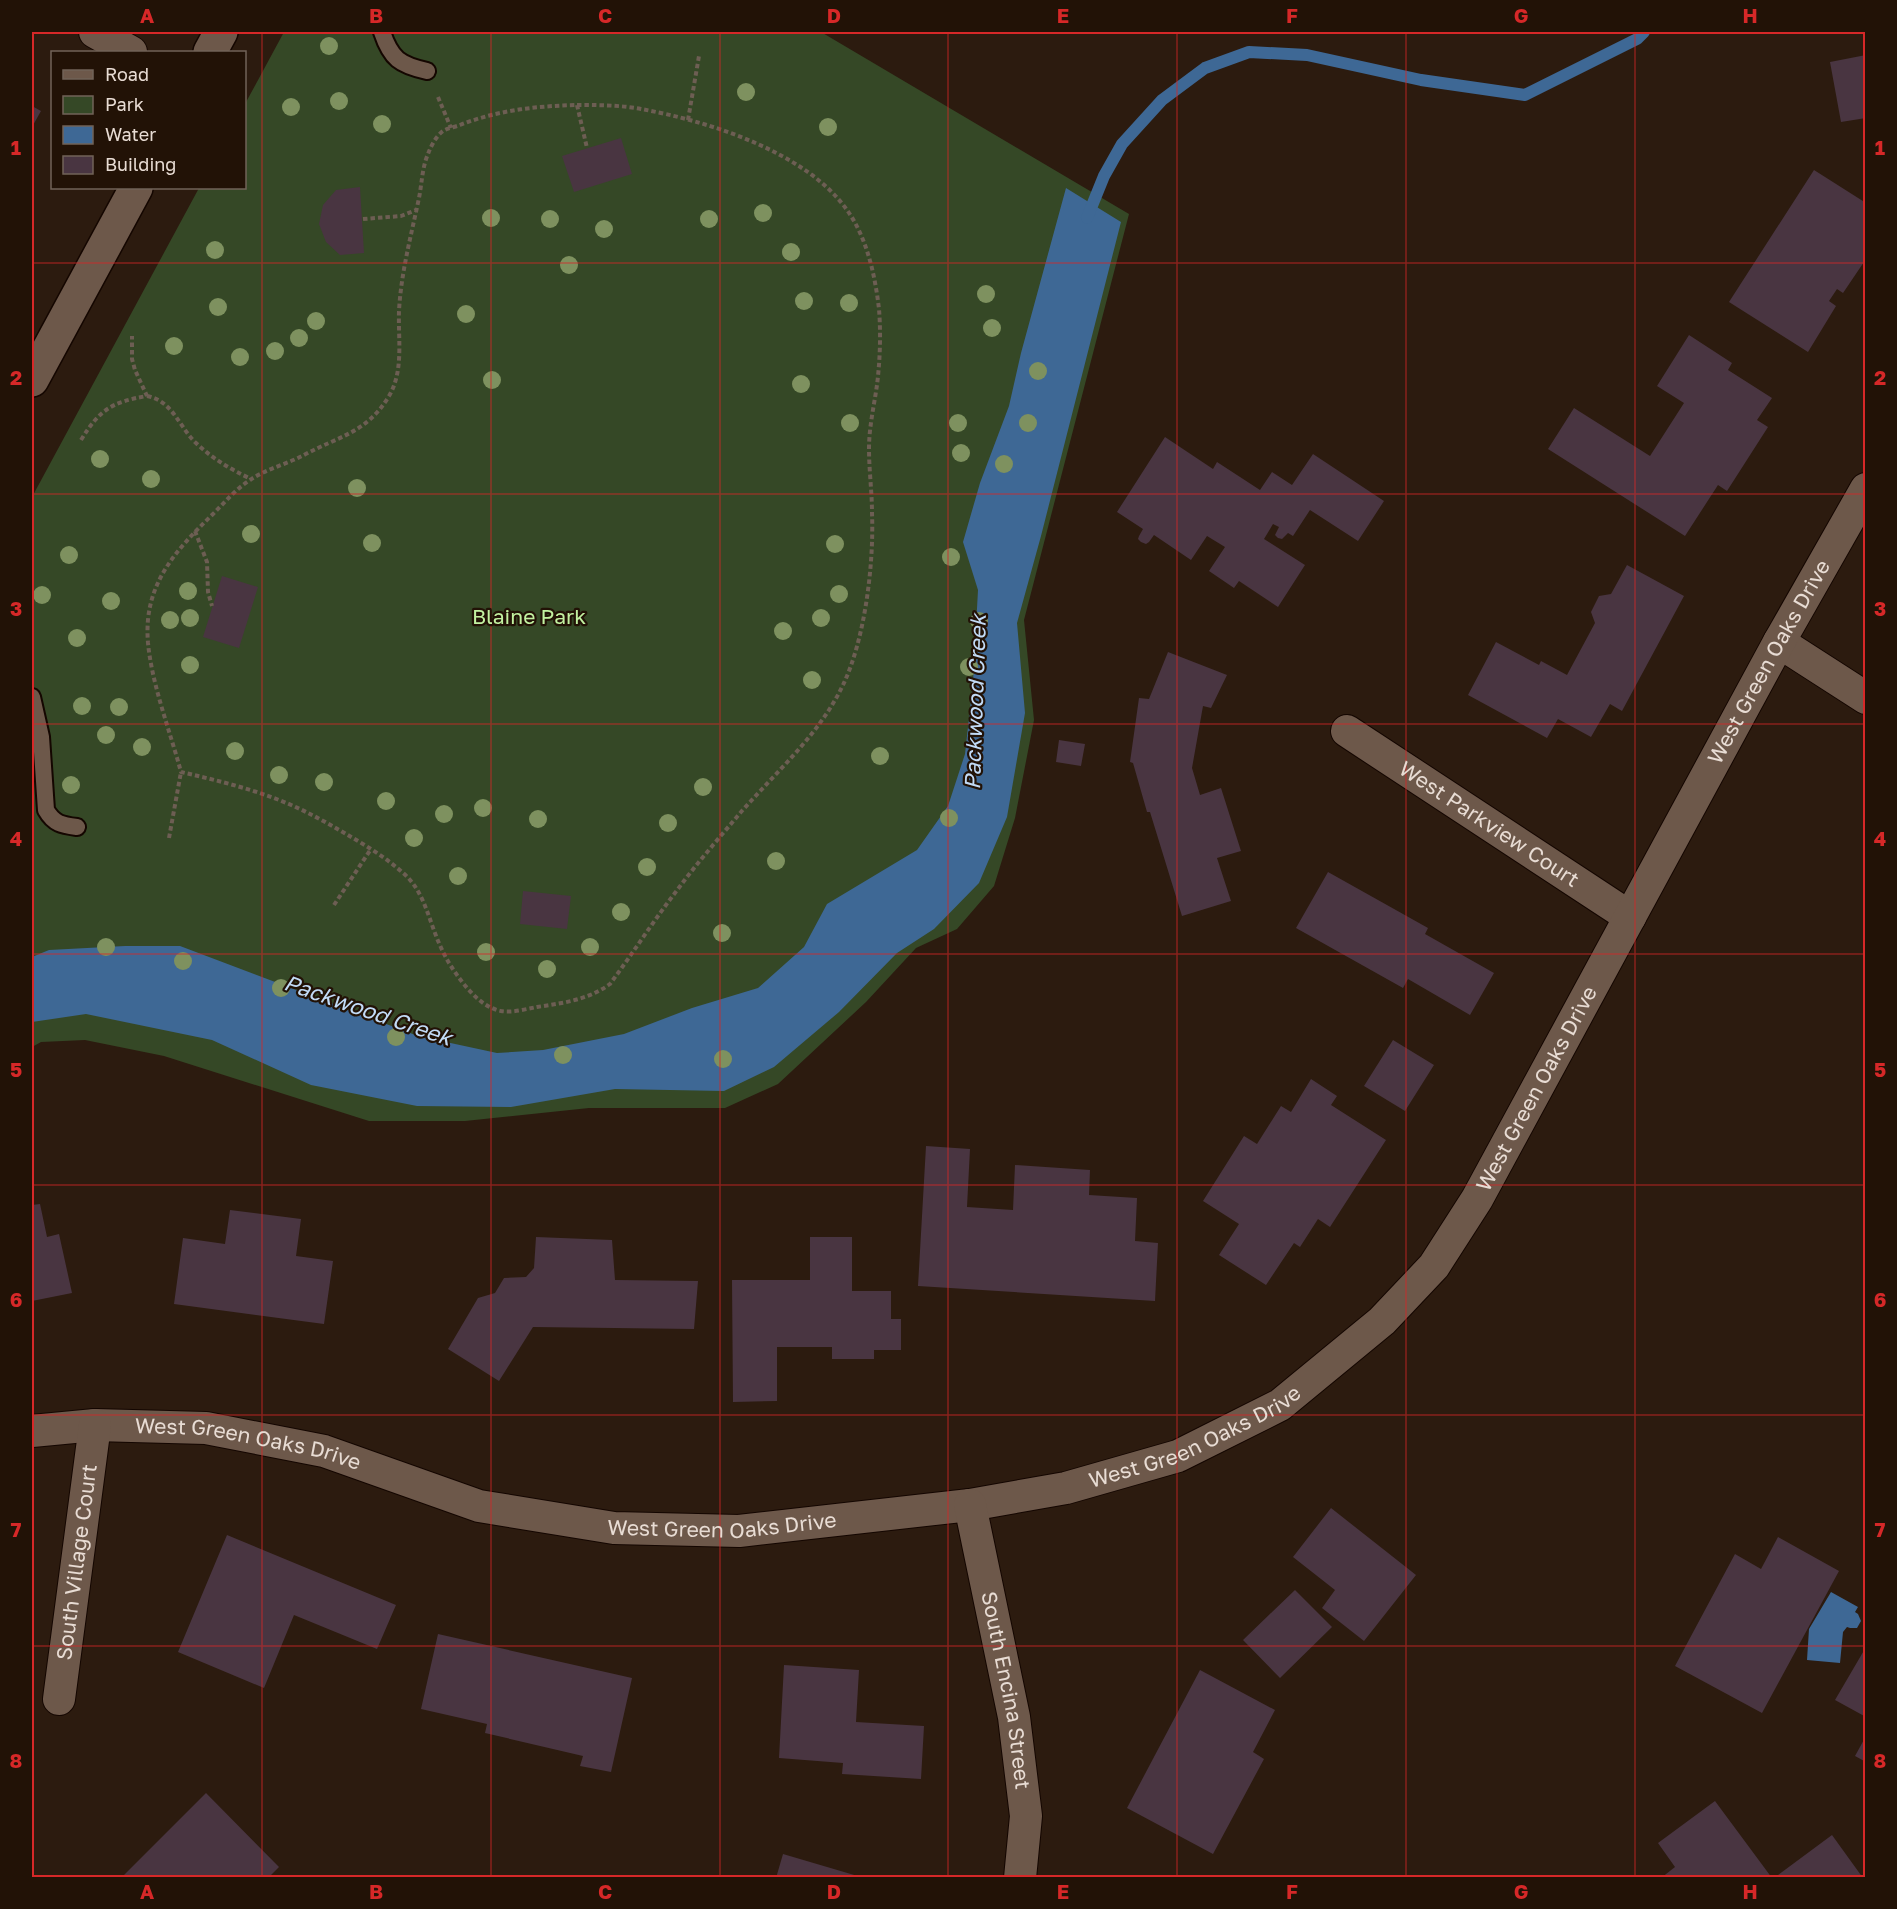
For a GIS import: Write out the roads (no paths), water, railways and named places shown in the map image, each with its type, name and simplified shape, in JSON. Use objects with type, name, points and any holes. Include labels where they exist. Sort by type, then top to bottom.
[{"type":"street","points":[[95,32],[129,51]]},
{"type":"street","points":[[211,51],[221,32]]},
{"type":"street","points":[[32,380],[135,189]]},
{"type":"street","name":"West Green Oaks Drive","points":[[32,1431],[95,1425],[206,1428],[324,1451],[479,1506],[614,1528],[739,1531],[970,1505],[1066,1488],[1178,1456],[1280,1405],[1382,1321],[1434,1266],[1477,1199],[1779,642],[1866,489]]},
{"type":"street","points":[[1779,642],[1866,698]]},
{"type":"street","name":"West Parkview Court","points":[[1347,731],[1630,917]]},
{"type":"street","name":"South Village Court","points":[[59,1699],[95,1425]]},
{"type":"street","name":"South Encina Street","points":[[970,1505],[1014,1717],[1026,1816],[1020,1878]]},
{"type":"lane","points":[[382,32],[387,47],[405,66],[427,71]]},
{"type":"lane","points":[[32,697],[41,737],[46,810],[59,825],[77,827]]},
{"type":"water","points":[[1066,188],[1121,222],[1017,623],[1025,713],[1007,817],[979,883],[934,929],[897,953],[839,1012],[774,1067],[724,1091],[615,1089],[511,1107],[417,1106],[311,1085],[212,1040],[86,1014],[32,1022],[32,957],[49,950],[125,946],[180,946],[418,1036],[497,1053],[543,1050],[624,1034],[692,1008],[758,988],[804,947],[827,904],[917,850],[948,806],[965,754],[973,682],[978,590],[963,542],[980,483],[1009,406]]},
{"type":"water","points":[[1831,1592],[1858,1607],[1855,1612],[1861,1621],[1857,1628],[1847,1627],[1843,1632],[1840,1663],[1807,1660],[1809,1629]]},
{"type":"waterway","name":"Packwood Creek","points":[[1087,218],[1104,176],[1122,144],[1162,100],[1205,68],[1249,52],[1307,55],[1421,80],[1525,95],[1637,39],[1644,32]]},
{"type":"park label","name":"Blaine Park","points":[[529,617]]}]
